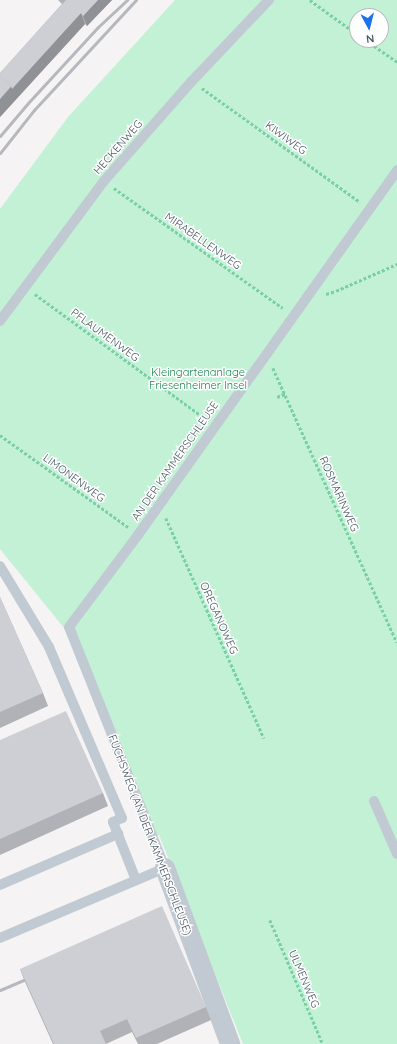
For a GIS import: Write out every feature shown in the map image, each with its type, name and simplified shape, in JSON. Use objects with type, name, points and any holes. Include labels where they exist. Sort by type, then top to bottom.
[{"type":"street","name":"FUCHSWEG (AN DER KAMMERSCHLEUSE)","points":[[164,868],[230,1044]]},
{"type":"lane","name":"HECKENWEG","points":[[0,321],[104,181],[192,80],[269,0]]},
{"type":"lane","name":"AN DER KAMMERSCHLEUSE","points":[[69,627],[138,534],[214,425],[397,170]]},
{"type":"lane","points":[[0,566],[49,647],[122,818],[113,822],[136,880]]},
{"type":"lane","name":"FUCHSWEG (AN DER KAMMERSCHLEUSE)","points":[[69,627],[164,868]]},
{"type":"lane","points":[[374,801],[397,854]]},
{"type":"lane","points":[[0,885],[118,834]]},
{"type":"lane","points":[[0,938],[164,868]]},
{"type":"path","points":[[310,0],[349,28]]},
{"type":"path","points":[[377,48],[397,62]]},
{"type":"path","name":"KIWIWEG","points":[[192,80],[370,208]]},
{"type":"path","name":"MIRABELLENWEG","points":[[104,181],[293,315]]},
{"type":"path","points":[[311,290],[317,294],[336,291],[397,264]]},
{"type":"path","name":"PFLAUMENWEG","points":[[25,287],[214,425]]},
{"type":"path","name":"ROSMARINWEG","points":[[266,353],[397,642]]},
{"type":"path","points":[[277,398],[285,394]]},
{"type":"path","name":"LIMONENWEG","points":[[0,435],[138,534]]},
{"type":"path","name":"OREGANOWEG","points":[[159,504],[264,738]]},
{"type":"path","name":"ULMENWEG","points":[[270,920],[323,1044]]},
{"type":"green space","name":"Kleingartenanlage Friesenheimer Insel","points":[[175,0],[397,0],[397,1044],[243,1044],[159,835],[153,836],[131,793],[64,628],[0,549],[0,209],[68,117]]},
{"type":"building","points":[[66,0],[98,0],[83,16],[81,13],[12,89],[11,86],[0,76],[0,73]]},
{"type":"building","points":[[0,76],[11,86],[0,99]]},
{"type":"building","points":[[0,597],[43,693],[0,712]]},
{"type":"building","points":[[66,711],[103,793],[0,839],[0,740]]},
{"type":"building","points":[[162,906],[206,1007],[136,1038],[127,1019],[100,1031],[106,1044],[54,1044],[20,969]]},
{"type":"railway","points":[[0,136],[28,103],[98,27],[127,0]]},
{"type":"railway","points":[[0,153],[34,110],[136,0]]},
{"type":"railway","points":[[0,990],[35,975]]}]
